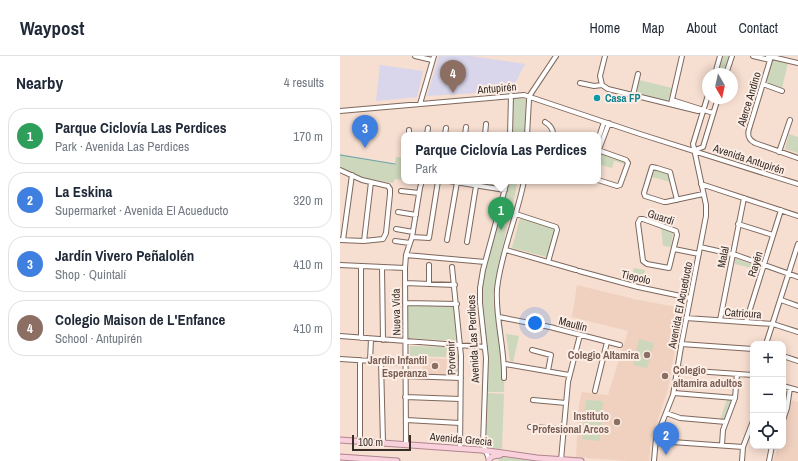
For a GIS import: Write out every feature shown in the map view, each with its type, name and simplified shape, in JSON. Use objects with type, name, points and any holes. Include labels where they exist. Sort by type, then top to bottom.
[{"type":"main road","name":"Avenida Grecia","points":[[340,440],[460,448],[513,455],[580,461]]},
{"type":"main road","points":[[489,460],[496,455],[513,455]]},
{"type":"main road","points":[[340,457],[397,461]]},
{"type":"street","points":[[415,56],[433,58],[420,104]]},
{"type":"street","points":[[527,132],[530,97],[556,56]]},
{"type":"street","points":[[602,85],[600,76],[605,56]]},
{"type":"street","points":[[671,102],[682,56]]},
{"type":"street","points":[[717,68],[720,56]]},
{"type":"street","points":[[728,68],[732,56]]},
{"type":"street","name":"Alerce Andino","points":[[753,56],[798,63]]},
{"type":"street","name":"Alerce Andino","points":[[769,58],[748,136],[753,142],[798,158]]},
{"type":"street","points":[[633,95],[638,74]]},
{"type":"street","points":[[580,83],[594,86],[602,85],[608,89],[671,102],[698,111],[703,110],[713,113]]},
{"type":"street","points":[[763,84],[782,91]]},
{"type":"street","name":"Antupirén","points":[[340,111],[520,95],[695,151]]},
{"type":"street","points":[[510,132],[511,96]]},
{"type":"street","name":"Avenida El Acueducto","points":[[654,461],[655,442],[674,393],[681,344],[706,213],[693,144],[705,104]]},
{"type":"street","points":[[695,151],[703,147],[716,104]]},
{"type":"street","points":[[779,152],[790,120]]},
{"type":"street","points":[[545,122],[549,124],[554,132]]},
{"type":"street","points":[[601,134],[606,123]]},
{"type":"street","points":[[601,143],[606,123]]},
{"type":"street","points":[[485,132],[486,124]]},
{"type":"street","points":[[465,132],[466,127]]},
{"type":"street","points":[[427,132],[428,128]]},
{"type":"street","points":[[445,132],[446,128]]},
{"type":"street","name":"Avenida Antupirén","points":[[695,151],[798,184]]},
{"type":"street","points":[[601,152],[626,160],[628,163],[619,186],[601,181]]},
{"type":"street","points":[[677,200],[670,172],[652,167],[644,195],[664,202],[677,200],[703,194]]},
{"type":"street","points":[[340,170],[352,176],[388,186],[390,189],[386,233],[383,239],[364,241],[341,240],[352,176]]},
{"type":"street","points":[[364,241],[371,182]]},
{"type":"street","name":"Nueva Vida","points":[[406,444],[405,268],[406,255],[412,237],[421,184]]},
{"type":"street","points":[[412,237],[429,238],[438,184]]},
{"type":"street","points":[[447,240],[457,184]]},
{"type":"street","points":[[466,184],[505,190]]},
{"type":"street","name":"Avenida Las Perdices","points":[[485,451],[483,439],[485,347],[479,296],[485,262],[506,184]]},
{"type":"street","points":[[504,378],[504,364],[497,301],[499,278],[523,184]]},
{"type":"street","points":[[701,184],[798,216]]},
{"type":"street","points":[[467,242],[476,186]]},
{"type":"street","points":[[401,191],[419,193]]},
{"type":"street","name":"Malal","points":[[720,320],[744,198]]},
{"type":"street","name":"Rayén","points":[[746,322],[781,210]]},
{"type":"street","points":[[398,212],[416,215]]},
{"type":"street","points":[[516,214],[556,227],[557,230],[548,262]]},
{"type":"street","name":"Guardi","points":[[643,219],[675,230],[677,233],[674,249],[669,268],[646,264],[643,260],[639,220],[643,219]]},
{"type":"street","points":[[738,224],[773,235]]},
{"type":"street","points":[[396,229],[413,232]]},
{"type":"street","points":[[395,240],[410,243]]},
{"type":"street","points":[[767,341],[798,244]]},
{"type":"street","points":[[700,247],[732,254],[798,277]]},
{"type":"street","points":[[674,249],[699,254]]},
{"type":"street","name":"Tiepolo","points":[[506,250],[638,287],[690,298]]},
{"type":"street","points":[[406,255],[485,262]]},
{"type":"street","points":[[340,265],[405,268]]},
{"type":"street","points":[[429,265],[429,284]]},
{"type":"street","points":[[361,266],[361,338]]},
{"type":"street","points":[[382,267],[383,340]]},
{"type":"street","name":"Porvenir","points":[[452,267],[460,345],[460,448]]},
{"type":"street","points":[[405,283],[455,285]]},
{"type":"street","points":[[780,300],[798,306]]},
{"type":"street","points":[[405,304],[457,304]]},
{"type":"street","name":"Maullín","points":[[499,317],[554,328],[580,336],[620,345]]},
{"type":"street","name":"Catricura","points":[[686,318],[773,324],[798,332]]},
{"type":"street","points":[[340,336],[485,347]]},
{"type":"street","points":[[562,460],[569,375],[580,336]]},
{"type":"street","points":[[370,361],[371,339]]},
{"type":"street","points":[[595,391],[607,342]]},
{"type":"street","points":[[681,344],[750,349]]},
{"type":"street","points":[[532,350],[551,355],[548,371]]},
{"type":"street","points":[[786,357],[798,361]]},
{"type":"street","points":[[340,359],[405,363]]},
{"type":"street","points":[[360,360],[360,441]]},
{"type":"street","points":[[381,362],[383,443]]},
{"type":"street","points":[[504,364],[569,375]]},
{"type":"street","points":[[677,368],[695,371],[750,375]]},
{"type":"street","points":[[722,445],[722,432],[735,398],[737,374]]},
{"type":"street","points":[[405,376],[460,378]]},
{"type":"street","points":[[786,387],[798,390]]},
{"type":"street","points":[[785,413],[790,388]]},
{"type":"street","points":[[674,393],[735,398]]},
{"type":"street","points":[[406,397],[460,399]]},
{"type":"street","points":[[533,400],[566,403]]},
{"type":"street","points":[[666,413],[680,418],[726,422]]},
{"type":"street","points":[[406,420],[460,423]]},
{"type":"street","points":[[530,427],[564,429]]},
{"type":"street","points":[[742,461],[743,447],[750,429]]},
{"type":"street","points":[[672,442],[743,447]]},
{"type":"street","points":[[769,461],[771,449]]},
{"type":"street","points":[[485,451],[489,460]]},
{"type":"shaded area","points":[[439,56],[471,56],[525,64],[511,91],[427,96]]},
{"type":"shaded area","points":[[380,65],[423,71],[417,97],[376,101]]},
{"type":"shaded area","points":[[577,285],[638,300],[682,308],[668,389],[651,440],[649,461],[627,461],[576,457],[579,405],[582,392],[608,395],[628,331],[572,317]]},
{"type":"shaded area","name":"Jardín Infantil Esperanza","points":[[423,358],[447,359],[446,375],[422,374]]},
{"type":"shaded area","points":[[792,400],[798,402],[798,461],[773,461],[777,449],[786,449],[786,420]]},
{"type":"green space","points":[[723,56],[730,56],[726,68],[720,68]]},
{"type":"green space","points":[[772,61],[788,63],[782,88],[766,84],[765,82]]},
{"type":"green space","points":[[639,80],[672,88],[669,99],[664,101],[636,94],[635,92]]},
{"type":"green space","points":[[512,98],[526,99],[525,132],[512,132]]},
{"type":"green space","points":[[789,134],[798,137],[798,153],[785,149]]},
{"type":"green space","points":[[601,153],[624,160],[624,164],[614,161],[612,168],[601,165]]},
{"type":"green space","points":[[340,154],[395,164],[396,157],[401,158],[401,180],[395,179],[393,183],[363,178],[340,168]]},
{"type":"green space","points":[[658,168],[668,173],[671,182],[652,177],[654,169]]},
{"type":"green space","points":[[486,184],[506,184],[505,187]]},
{"type":"green space","points":[[509,184],[517,184],[499,261],[493,296],[494,306],[500,306],[504,349],[504,392],[487,392],[488,358],[481,299],[481,280]]},
{"type":"green space","points":[[520,218],[553,228],[554,230],[547,257],[512,248]]},
{"type":"green space","points":[[661,228],[673,232],[671,247],[663,246]]},
{"type":"green space","points":[[735,258],[760,267],[759,270],[735,264]]},
{"type":"green space","points":[[634,268],[645,270],[642,284],[631,281]]},
{"type":"green space","points":[[408,304],[455,306],[457,341],[407,338]]},
{"type":"green space","points":[[506,334],[519,336],[513,362],[510,361]]},
{"type":"green space","points":[[639,339],[654,343],[647,368],[633,365]]},
{"type":"green space","points":[[410,346],[447,347],[446,357],[410,356]]},
{"type":"green space","points":[[458,353],[458,372],[448,372],[448,354]]},
{"type":"green space","points":[[487,393],[504,394],[502,449],[486,448]]},
{"type":"green space","points":[[727,399],[733,401],[725,421],[720,420]]},
{"type":"green space","points":[[586,400],[603,401],[600,441],[582,439]]},
{"type":"green space","points":[[500,456],[551,461],[499,461],[498,458]]},
{"type":"waterway","points":[[340,155],[395,164]]},
{"type":"place","name":"Colegio Maison de L'Enfance","points":[[453,93]]},
{"type":"place","name":"Casa FP","points":[[597,98]]},
{"type":"place","name":"Jardín Vivero Peñalolén","points":[[365,148]]},
{"type":"place","name":"Parque Ciclovía Las Perdices","points":[[501,230]]},
{"type":"place","name":"Colegio Altamira","points":[[647,355]]},
{"type":"place","name":"Jardín Infantil Esperanza","points":[[435,366]]},
{"type":"place","name":"Colegio altamira adultos","points":[[665,376]]},
{"type":"place","name":"Instituto Profesional Arcos","points":[[617,422]]},
{"type":"place","name":"La Eskina","points":[[666,455]]}]
